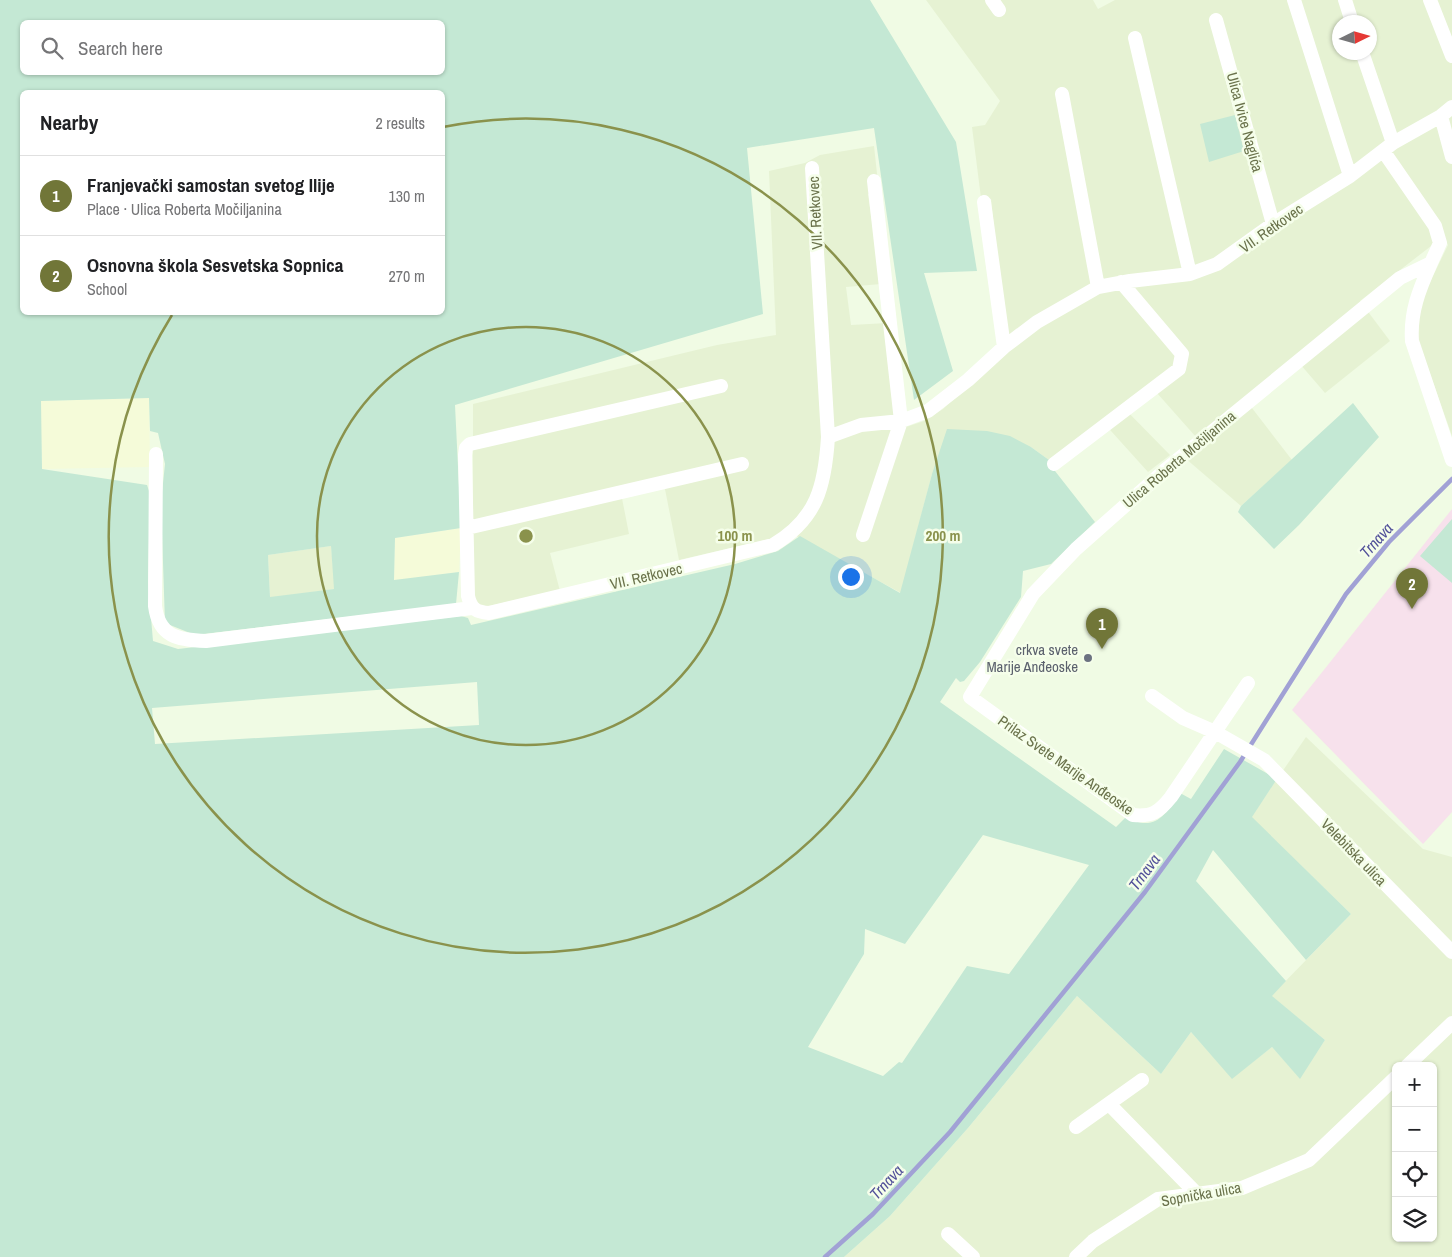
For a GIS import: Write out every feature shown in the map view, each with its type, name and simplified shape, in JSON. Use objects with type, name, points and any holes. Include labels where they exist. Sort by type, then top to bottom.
[{"type":"street","points":[[1294,0],[1350,176]]},
{"type":"street","points":[[1345,0],[1350,15]]},
{"type":"street","points":[[1430,0],[1452,56]]},
{"type":"street","name":"Ulica Ivice Naglića","points":[[1216,20],[1273,224]]},
{"type":"street","points":[[1135,38],[1190,274]]},
{"type":"street","points":[[1364,60],[1388,148],[1435,226],[1440,242],[1415,300],[1411,323],[1412,341],[1452,460]]},
{"type":"street","points":[[1062,94],[1098,287]]},
{"type":"street","name":"VII. Retkovec","points":[[828,437],[861,425],[901,421],[928,411],[968,380],[1004,347],[1058,309],[1098,287],[1121,282],[1190,274],[1217,264],[1273,224],[1350,176],[1388,148],[1447,111],[1452,157]]},
{"type":"street","name":"VII. Retkovec","points":[[156,454],[156,618],[162,628],[171,635],[185,640],[206,641],[472,608],[479,612],[489,612],[773,545],[790,535],[805,521],[824,477],[828,437],[812,168]]},
{"type":"street","points":[[863,535],[901,421],[874,181]]},
{"type":"street","points":[[984,202],[1004,347]]},
{"type":"street","name":"Ulica Roberta Močiljanina","points":[[970,697],[1033,594],[1076,549],[1164,471],[1400,278],[1431,263]]},
{"type":"street","points":[[1054,464],[1182,364],[1182,354],[1121,282]]},
{"type":"street","points":[[472,608],[468,596],[465,455],[466,448],[470,444],[721,386]]},
{"type":"street","points":[[467,528],[742,464]]},
{"type":"street","name":"Prilaz Svete Marije Anđeoske","points":[[970,697],[1133,815],[1147,816],[1160,811],[1248,684]]},
{"type":"street","points":[[1152,696],[1183,718],[1215,732]]},
{"type":"street","name":"Velebitska ulica","points":[[1215,732],[1238,744],[1271,766],[1452,952]]},
{"type":"street","points":[[1411,1062],[1452,1025]]},
{"type":"street","points":[[1076,1127],[1110,1105],[1142,1080]]},
{"type":"street","name":"Sopnička ulica","points":[[1076,1257],[1093,1241],[1158,1200],[1242,1188],[1309,1160],[1392,1081]]},
{"type":"street","points":[[1110,1105],[1197,1194]]},
{"type":"street","points":[[948,1234],[973,1257]]},
{"type":"shaded area","points":[[0,0],[870,0],[956,142],[977,271],[924,273],[953,371],[914,400],[874,128],[747,148],[763,314],[455,405],[461,528],[395,538],[394,580],[459,572],[456,604],[195,635],[165,623],[161,502],[165,464],[158,433],[150,431],[149,398],[41,401],[42,469],[147,485],[150,494],[148,583],[153,641],[178,649],[461,616],[468,618],[471,625],[735,564],[778,551],[800,536],[900,593],[932,474],[947,429],[987,431],[1010,436],[1031,447],[1049,460],[1055,471],[1095,522],[1051,564],[1023,571],[1021,597],[980,662],[964,681],[960,682],[956,678],[940,702],[1116,827],[1126,817],[1144,823],[1158,819],[1170,808],[1180,793],[1191,799],[1224,749],[1277,779],[1252,817],[1351,914],[1306,960],[1213,850],[1196,881],[1286,981],[1272,996],[1325,1040],[1300,1079],[1272,1047],[1232,1079],[1191,1032],[1161,1074],[1077,996],[968,1128],[890,1216],[844,1257],[0,1257]],"holes":[[[331,546],[334,589],[270,597],[268,555]],[[477,682],[479,725],[155,744],[152,708]],[[983,835],[1089,865],[1009,974],[967,966],[902,1063],[899,1062],[883,1076],[808,1047],[864,954],[865,929],[905,944]]]},
{"type":"shaded area","points":[[926,0],[1093,0],[1098,9],[1115,0],[1452,0],[1452,436],[1416,334],[1418,307],[1448,245],[1444,236],[1360,301],[1390,341],[1325,393],[1294,357],[1245,399],[1292,460],[1241,506],[1178,452],[1196,437],[1149,384],[1121,405],[1170,455],[1148,472],[1102,421],[1049,460],[1031,447],[932,474],[901,593],[789,532],[774,538],[679,560],[663,479],[620,488],[629,534],[550,553],[560,591],[483,607],[473,599],[473,404],[717,345],[776,335],[769,171],[805,163],[820,155],[874,146],[879,192],[868,194],[881,284],[846,287],[851,325],[887,323],[903,428],[924,421],[943,409],[978,377],[1005,333],[991,199],[981,198],[972,127],[985,125],[1000,101]]},
{"type":"shaded area","points":[[1235,115],[1244,151],[1209,162],[1200,124]]},
{"type":"shaded area","points":[[149,398],[150,467],[42,469],[40,401]]},
{"type":"shaded area","points":[[1353,403],[1379,437],[1299,525],[1274,549],[1238,512],[1241,506]]},
{"type":"shaded area","points":[[1452,509],[1452,812],[1423,844],[1292,710]]},
{"type":"shaded area","points":[[1452,519],[1452,583],[1420,556]]},
{"type":"shaded area","points":[[461,528],[459,572],[394,581],[395,538]]},
{"type":"shaded area","points":[[331,546],[335,589],[270,598],[268,555]]},
{"type":"shaded area","points":[[1306,737],[1423,849],[1452,857],[1452,1257],[844,1257],[890,1216],[968,1128],[1077,996],[1161,1074],[1191,1032],[1232,1078],[1272,1047],[1300,1078],[1325,1040],[1271,996],[1351,914],[1251,817]]},
{"type":"waterway","name":"Trnava","points":[[825,1257],[873,1214],[950,1132],[1145,892],[1240,762],[1346,594],[1389,542],[1452,479]]},
{"type":"place","name":"Osnovna škola Sesvetska Sopnica","points":[[1412,609]]},
{"type":"place","name":"Franjevački samostan svetog Ilije","points":[[1102,649]]},
{"type":"place","name":"crkva svete Marije Anđeoske","points":[[1088,658]]}]
